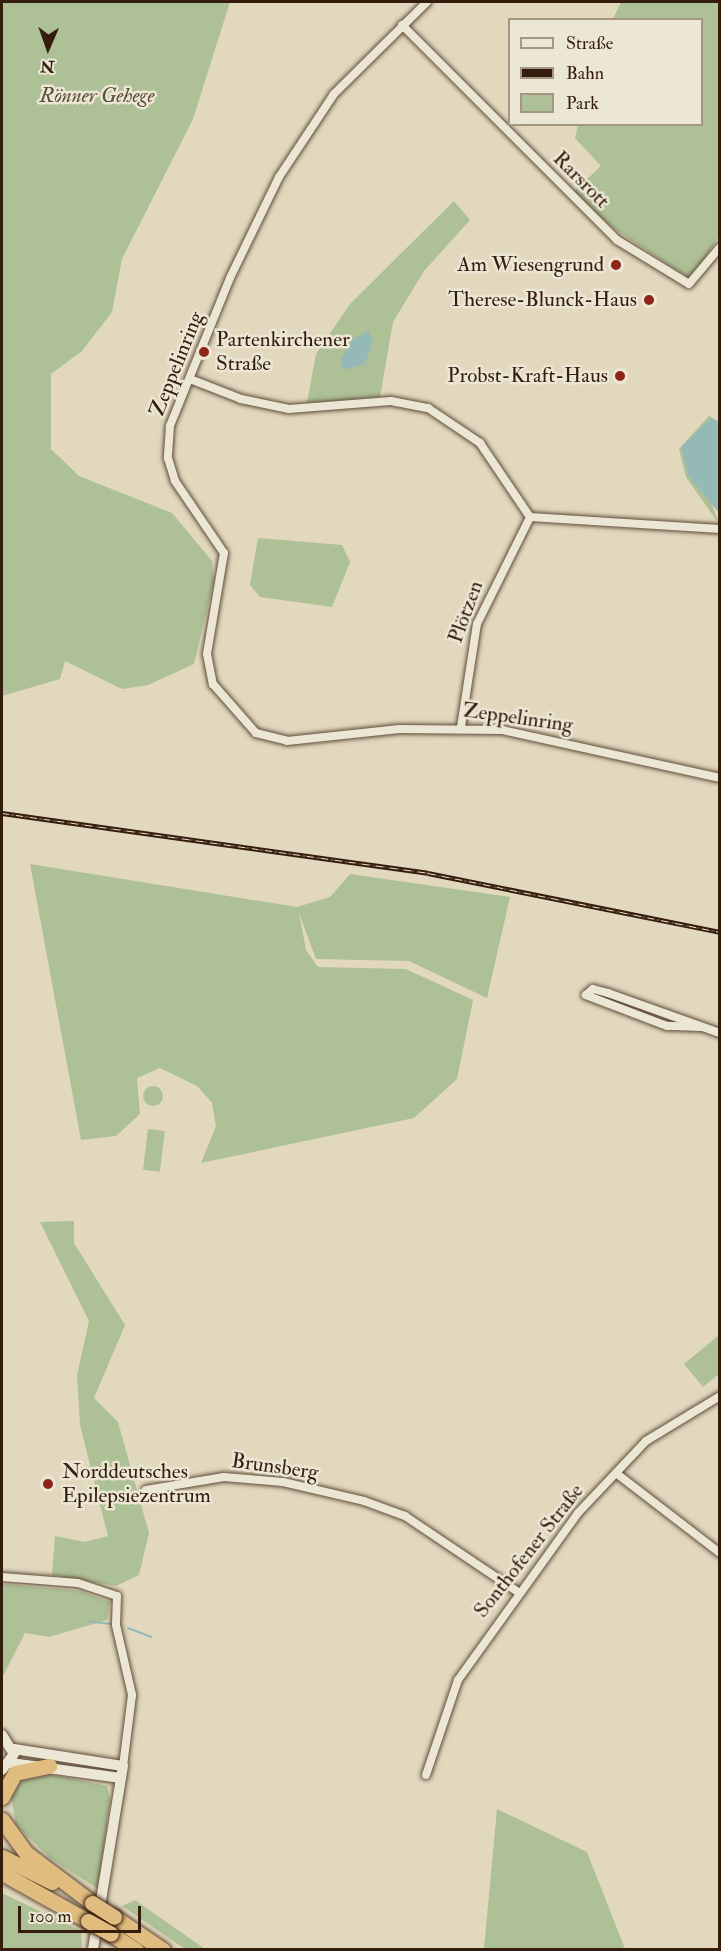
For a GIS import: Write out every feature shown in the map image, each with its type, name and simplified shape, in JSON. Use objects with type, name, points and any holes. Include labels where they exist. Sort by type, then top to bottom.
[{"type":"highway","points":[[2,1797],[15,1773],[49,1766]]},
{"type":"highway","points":[[2,1820],[26,1853],[92,1903],[163,1950]]},
{"type":"highway","points":[[2,1857],[92,1903]]},
{"type":"highway","points":[[2,1873],[136,1950]]},
{"type":"highway","points":[[2,1883],[57,1903]]},
{"type":"main road","points":[[2,1735],[14,1749],[123,1766],[93,1950]]},
{"type":"main road","points":[[2,1770],[11,1763],[14,1749]]},
{"type":"main road","points":[[11,1763],[49,1766],[121,1778]]},
{"type":"street","name":"Zeppelinring","points":[[427,2],[334,94],[279,177],[170,426],[168,458],[175,481],[224,553],[207,654],[213,684],[227,706],[256,733],[287,741],[461,727],[555,739],[720,778]]},
{"type":"street","name":"Rarsrott","points":[[402,25],[617,240],[689,284],[720,247]]},
{"type":"street","points":[[190,379],[241,399],[289,409],[391,401],[428,408],[480,442],[530,517],[720,529]]},
{"type":"street","name":"Plötzen","points":[[461,727],[477,624],[530,517]]},
{"type":"street","points":[[701,1027],[667,1026],[586,995],[592,989],[720,1033]]},
{"type":"street","name":"Sonthofener Straße","points":[[426,1775],[458,1680],[518,1592],[616,1473],[646,1441],[720,1396]]},
{"type":"street","points":[[616,1473],[720,1553]]},
{"type":"street","name":"Brunsberg","points":[[146,1490],[224,1477],[283,1482],[364,1501],[405,1516],[518,1592]]},
{"type":"street","points":[[2,1577],[78,1583],[117,1596],[116,1625],[132,1695],[123,1766]]},
{"type":"green space","name":"Rönner Gehege","points":[[2,2],[230,2],[193,119],[122,259],[112,312],[82,351],[51,374],[51,449],[79,476],[172,513],[212,561],[214,580],[194,664],[148,685],[122,689],[65,661],[60,679],[2,696]]},
{"type":"green space","points":[[621,2],[719,2],[719,236],[691,279],[614,229],[573,192],[601,166],[575,138],[578,126],[703,126],[703,18],[613,18]]},
{"type":"green space","points":[[454,201],[470,220],[424,271],[393,322],[380,397],[307,403],[316,354],[350,304]]},
{"type":"green space","points":[[709,416],[719,421],[711,418],[710,499],[719,524],[686,477],[679,449]]},
{"type":"green space","points":[[258,538],[342,545],[350,562],[332,607],[260,597],[250,585]]},
{"type":"green space","points":[[30,864],[297,907],[330,897],[350,874],[510,897],[487,998],[409,961],[316,959],[299,913],[306,950],[318,967],[406,969],[473,1000],[457,1079],[414,1118],[201,1163],[216,1126],[212,1103],[197,1086],[160,1068],[137,1078],[140,1114],[116,1136],[81,1140]]},
{"type":"green space","points":[[149,1086],[157,1086],[163,1092],[163,1100],[157,1106],[149,1106],[143,1100],[143,1092]]},
{"type":"green space","points":[[148,1129],[165,1131],[160,1172],[143,1170]]},
{"type":"green space","points":[[74,1221],[74,1243],[125,1325],[94,1398],[118,1422],[149,1533],[139,1575],[116,1586],[52,1575],[55,1536],[85,1542],[108,1536],[80,1425],[77,1375],[89,1321],[40,1222]]},
{"type":"green space","points":[[719,1335],[719,1374],[703,1387],[684,1364]]},
{"type":"green space","points":[[2,1584],[80,1591],[110,1602],[107,1620],[49,1637],[25,1633],[2,1678]]},
{"type":"green space","points":[[39,1772],[107,1786],[110,1799],[98,1889],[50,1858],[16,1825],[10,1790],[23,1775]]},
{"type":"green space","points":[[497,1809],[587,1852],[625,1949],[484,1949]]},
{"type":"green space","points":[[2,1893],[81,1931],[82,1949],[2,1949]]},
{"type":"green space","points":[[135,1900],[205,1949],[185,1949],[122,1906]]},
{"type":"water","points":[[368,331],[373,342],[365,364],[344,370],[340,362],[352,340]]},
{"type":"water","points":[[711,418],[719,422],[719,513],[688,475],[681,447]]},
{"type":"waterway","points":[[87,1621],[111,1624]]},
{"type":"waterway","points":[[128,1628],[151,1637]]},
{"type":"railway","points":[[2,813],[428,873],[720,932]]},
{"type":"place","name":"Am Wiesengrund","points":[[616,265]]},
{"type":"place","name":"Therese-Blunck-Haus","points":[[649,300]]},
{"type":"place","name":"Partenkirchener Straße","points":[[204,352]]},
{"type":"place","name":"Probst-Kraft-Haus","points":[[620,376]]},
{"type":"place","name":"Norddeutsches Epilepsiezentrum","points":[[48,1484]]}]
